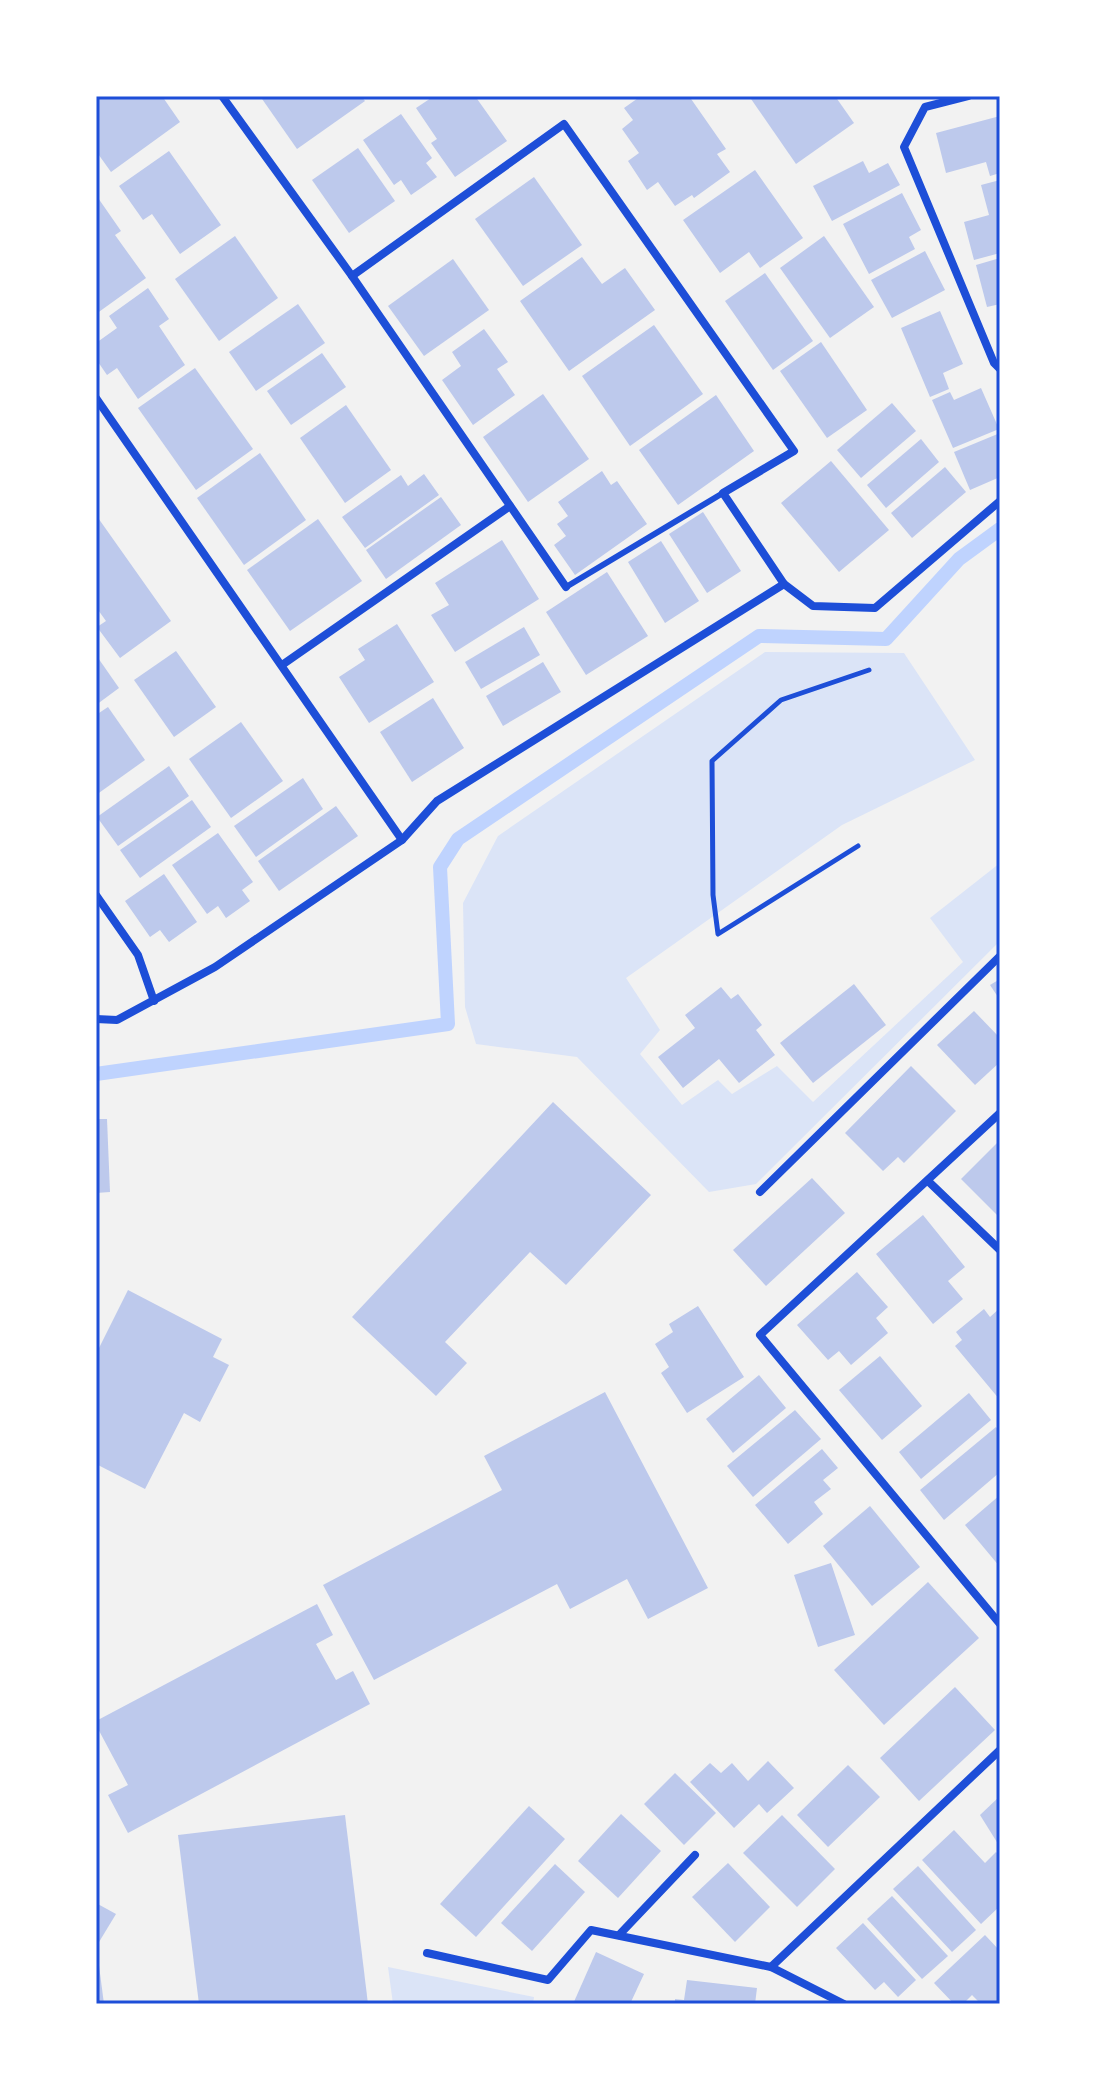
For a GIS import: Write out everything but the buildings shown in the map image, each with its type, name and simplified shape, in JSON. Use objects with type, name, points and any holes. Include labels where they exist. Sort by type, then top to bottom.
[{"type":"street","points":[[222,96],[352,276],[566,587]]},
{"type":"street","points":[[968,96],[925,107],[904,147],[994,363],[1000,369]]},
{"type":"street","points":[[352,276],[564,124],[794,451],[723,493],[784,584],[813,606],[875,608],[1000,501]]},
{"type":"street","points":[[96,398],[402,840]]},
{"type":"street","points":[[282,665],[510,506]]},
{"type":"street","points":[[96,1019],[117,1020],[215,967],[402,840],[437,801],[784,584]]},
{"type":"street","points":[[96,895],[138,955],[154,1001]]},
{"type":"street","points":[[760,1192],[1000,956]]},
{"type":"street","points":[[1000,1113],[760,1335],[1000,1624]]},
{"type":"street","points":[[928,1181],[1000,1250]]},
{"type":"street","points":[[771,1967],[1000,1750]]},
{"type":"street","points":[[619,1935],[695,1855]]},
{"type":"street","points":[[427,1953],[548,1980],[591,1930],[771,1967],[844,2004]]},
{"type":"lane","points":[[566,587],[723,493]]},
{"type":"path","points":[[858,846],[718,934],[713,895],[712,761],[781,700],[869,670]]},
{"type":"shaded area","points":[[765,652],[904,653],[975,760],[842,825],[626,978],[660,1030],[640,1054],[682,1105],[718,1080],[732,1094],[777,1066],[813,1102],[963,962],[930,918],[1000,863],[1000,941],[756,1184],[709,1192],[577,1057],[476,1044],[465,1007],[463,903],[498,836]]},
{"type":"shaded area","points":[[388,1967],[534,1997],[533,2004],[393,2004]]},
{"type":"waterway","points":[[96,1074],[448,1024],[440,867],[458,839],[759,636],[886,639],[959,559],[1000,529]]}]
